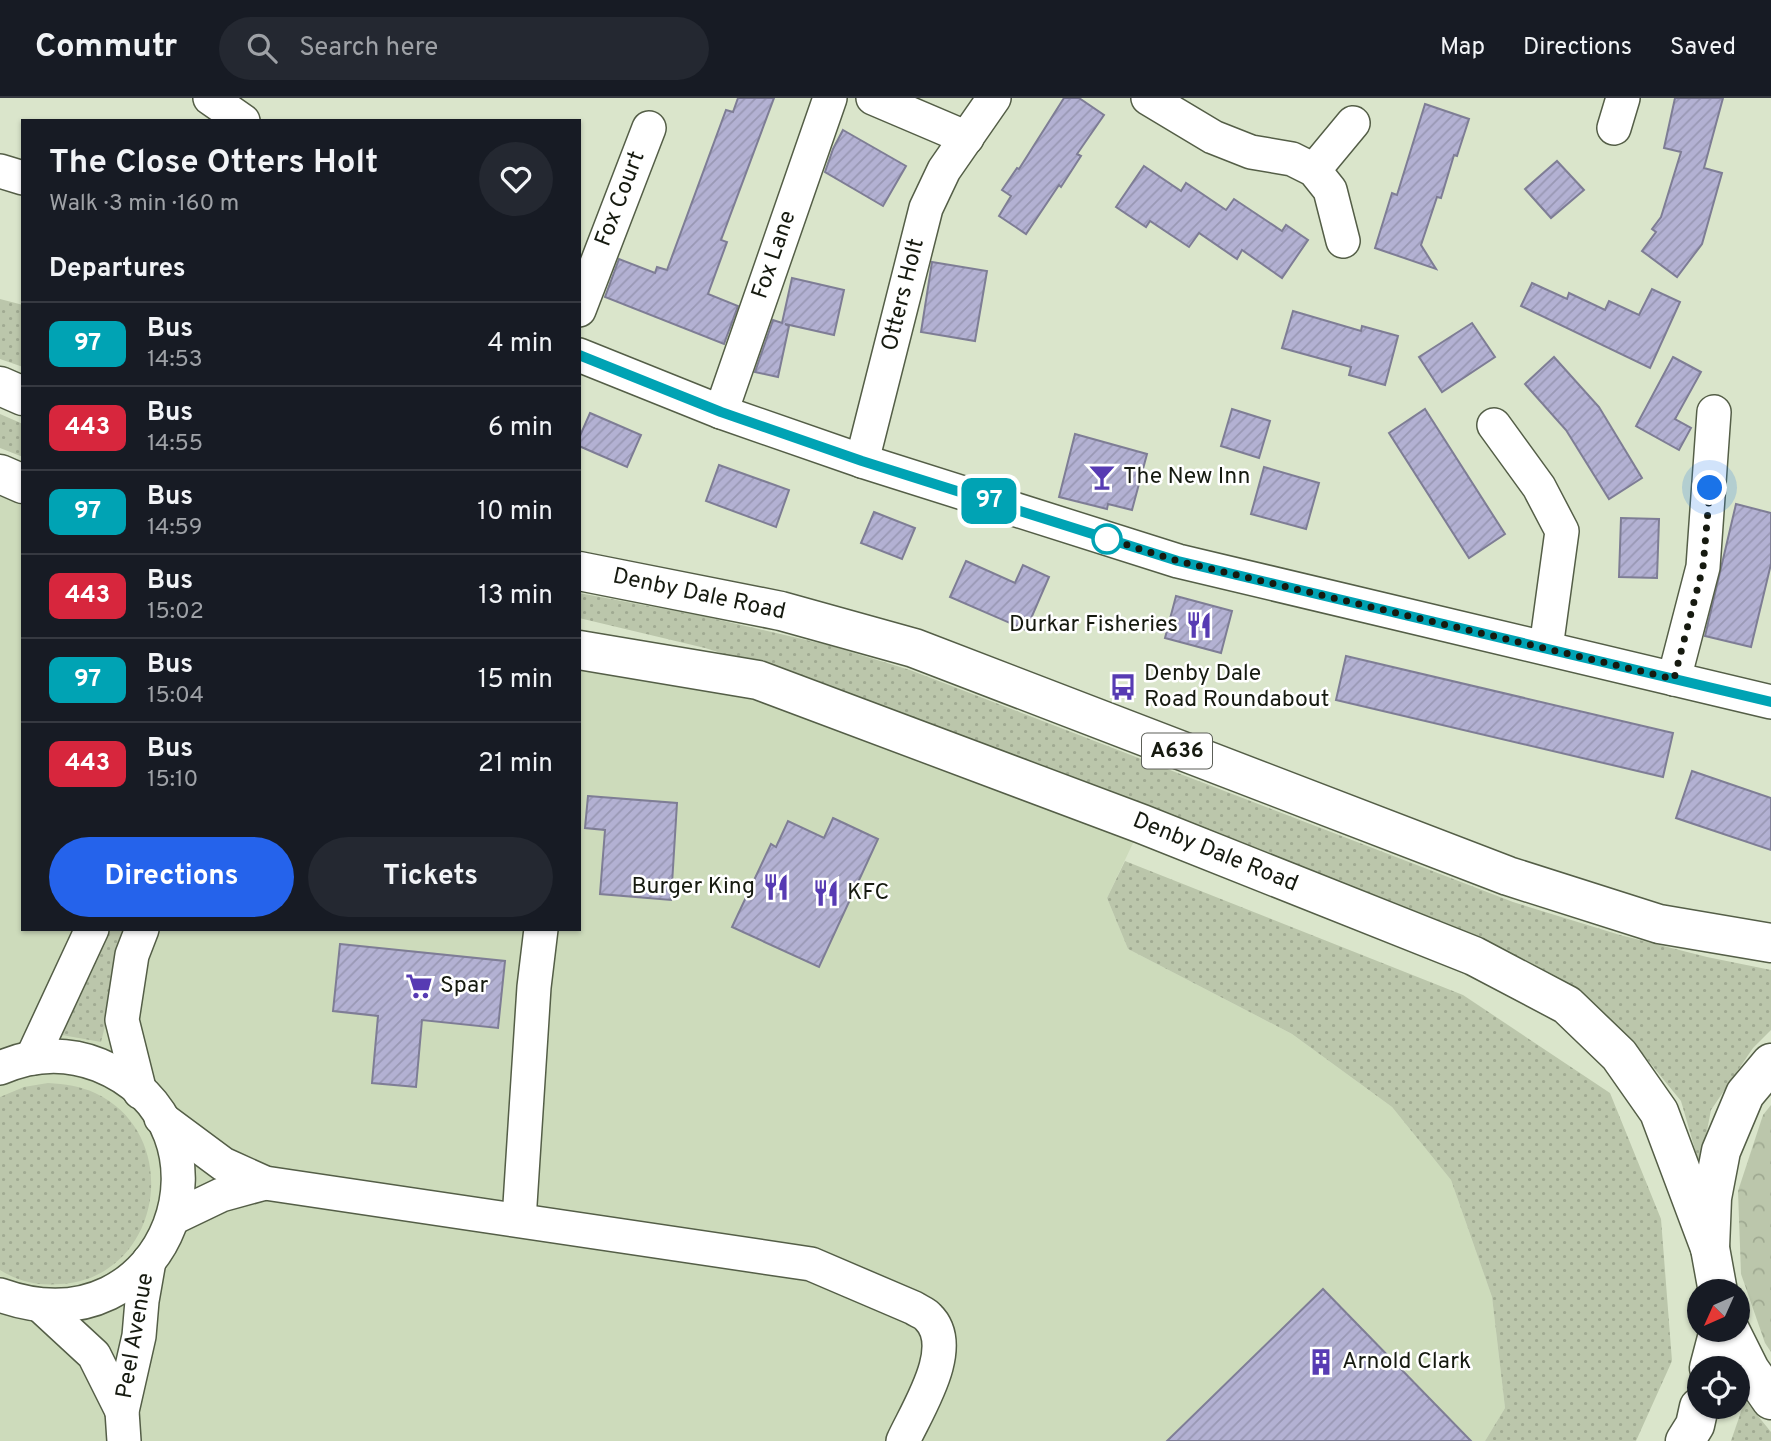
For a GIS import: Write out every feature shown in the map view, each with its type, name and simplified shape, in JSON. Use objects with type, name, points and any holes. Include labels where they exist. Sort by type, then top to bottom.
[{"type":"main road","points":[[0,386],[21,395]]},
{"type":"main road","points":[[0,474],[21,483]]},
{"type":"main road","name":"Denby Dale Road","points":[[581,571],[781,611],[914,648],[1508,876],[1659,924],[1771,943]]},
{"type":"main road","name":"Denby Dale Road","points":[[581,650],[758,680],[1142,824],[1461,951],[1567,1005],[1619,1055],[1659,1112],[1710,1248]]},
{"type":"main road","points":[[1716,1279],[1710,1248],[1712,1198],[1721,1151],[1745,1094],[1771,1063]]},
{"type":"main road","points":[[1736,1342],[1750,1370],[1771,1400]]},
{"type":"main road","points":[[1685,1441],[1696,1419]]},
{"type":"street","points":[[210,98],[240,119]]},
{"type":"street","name":"Fox Lane","points":[[721,412],[830,98]]},
{"type":"street","points":[[873,98],[967,138]]},
{"type":"street","name":"Otters Holt","points":[[862,461],[926,208],[944,170],[994,98]]},
{"type":"street","points":[[1148,98],[1213,137],[1251,152],[1292,159],[1314,170],[1330,190],[1343,241]]},
{"type":"street","points":[[1314,170],[1353,123]]},
{"type":"street","name":"Fox Court","points":[[581,305],[649,128]]},
{"type":"street","points":[[0,172],[21,177]]},
{"type":"street","points":[[581,356],[721,412],[862,461],[1178,561],[1771,702]]},
{"type":"street","points":[[1674,679],[1703,567],[1714,412]]},
{"type":"street","points":[[1494,425],[1539,486],[1562,531],[1546,648]]},
{"type":"street","points":[[32,1058],[91,931]]},
{"type":"street","points":[[140,1092],[122,1020],[132,955],[141,931]]},
{"type":"street","points":[[519,1220],[534,987],[541,931]]},
{"type":"street","points":[[0,1068],[32,1058],[51,1056],[90,1062],[125,1079],[140,1092],[161,1118],[169,1134],[178,1167],[173,1218],[159,1248],[149,1261],[119,1288],[101,1297],[61,1306],[41,1306],[0,1295]]},
{"type":"street","points":[[161,1118],[223,1164],[265,1183],[811,1264],[928,1316],[938,1332],[940,1349],[937,1367],[903,1441]]},
{"type":"street","points":[[173,1218],[221,1195],[265,1183]]},
{"type":"street","name":"Peel Avenue","points":[[123,1426],[149,1261]]},
{"type":"street","name":"Peel Avenue","points":[[41,1306],[94,1355],[123,1426]]},
{"type":"shaded area","points":[[0,474],[21,483],[21,931],[581,931],[581,650],[758,680],[1142,824],[1107,898],[1128,949],[1292,1034],[1392,1107],[1451,1180],[1492,1297],[1505,1408],[1485,1441],[0,1441]]},
{"type":"green space","points":[[0,299],[21,304],[21,366],[0,359]]},
{"type":"green space","points":[[0,414],[21,423],[21,456],[0,448]]},
{"type":"green space","points":[[581,593],[702,616],[828,645],[910,670],[1513,902],[1620,935],[1771,970],[1771,1030],[1753,1048],[1711,1110],[1700,1167],[1681,1101],[1632,1041],[1575,989],[1159,812],[865,699],[705,648],[581,618]]},
{"type":"green space","points":[[1125,861],[1463,995],[1610,1093],[1661,1219],[1672,1361],[1636,1441],[1485,1441],[1505,1408],[1492,1297],[1451,1180],[1392,1107],[1292,1034],[1128,949],[1107,898]]},
{"type":"green space","points":[[109,931],[129,931],[101,1042],[62,1035]]},
{"type":"green space","points":[[48,1083],[95,1093],[124,1113],[142,1140],[150,1170],[150,1202],[140,1232],[122,1258],[95,1276],[61,1284],[37,1284],[0,1270],[0,1097],[24,1087]]},
{"type":"green space","points":[[1771,1105],[1771,1352],[1765,1343],[1750,1300],[1750,1279],[1743,1279],[1741,1274],[1738,1191],[1763,1115]]},
{"type":"green space","points":[[1750,1406],[1771,1432],[1771,1441],[1731,1441],[1739,1419],[1750,1419]]},
{"type":"building","points":[[738,98],[774,98],[721,240],[727,242],[708,294],[738,306],[724,344],[605,297],[619,259],[655,273],[657,267],[667,270],[726,110],[733,112]]},
{"type":"building","points":[[1064,98],[1079,98],[1104,115],[1077,154],[1081,156],[1061,187],[1059,185],[1026,234],[999,216],[1011,196],[1002,190],[1017,168],[1019,169]]},
{"type":"building","points":[[1675,98],[1723,98],[1704,168],[1722,173],[1702,244],[1677,277],[1642,251],[1656,232],[1652,229],[1661,217],[1681,152],[1664,148]]},
{"type":"building","points":[[1425,104],[1469,119],[1457,156],[1454,155],[1441,198],[1437,197],[1421,245],[1436,269],[1375,248],[1392,193],[1397,195]]},
{"type":"building","points":[[843,130],[906,166],[883,206],[825,172]]},
{"type":"building","points":[[1557,161],[1584,190],[1551,218],[1525,189]]},
{"type":"building","points":[[1144,166],[1181,191],[1186,183],[1226,210],[1234,199],[1282,231],[1286,225],[1308,240],[1282,278],[1242,250],[1237,259],[1199,233],[1189,247],[1150,221],[1146,227],[1116,207]]},
{"type":"building","points":[[932,262],[987,271],[975,341],[921,332]]},
{"type":"building","points":[[792,278],[844,290],[834,335],[785,324],[789,326],[778,377],[755,372],[773,320],[782,323]]},
{"type":"building","points":[[1532,283],[1567,299],[1569,293],[1605,310],[1609,301],[1639,315],[1652,289],[1680,302],[1650,368],[1521,306]]},
{"type":"building","points":[[1293,311],[1361,331],[1362,326],[1398,336],[1385,385],[1349,375],[1351,367],[1282,348]]},
{"type":"building","points":[[1472,323],[1495,357],[1442,392],[1419,357]]},
{"type":"building","points":[[1554,357],[1599,407],[1642,478],[1609,499],[1566,430],[1525,384]]},
{"type":"building","points":[[1673,357],[1701,372],[1675,419],[1691,428],[1679,450],[1636,426]]},
{"type":"building","points":[[1232,409],[1270,421],[1259,458],[1221,446]]},
{"type":"building","points":[[1425,409],[1505,534],[1469,558],[1389,433]]},
{"type":"building","points":[[590,413],[641,435],[627,467],[581,447],[581,433]]},
{"type":"building","name":"The New Inn","points":[[1075,434],[1147,454],[1132,510],[1108,504],[1107,509],[1059,497]]},
{"type":"building","points":[[719,465],[789,490],[776,527],[706,501]]},
{"type":"building","points":[[1264,467],[1319,483],[1306,529],[1251,514]]},
{"type":"building","points":[[1736,504],[1771,513],[1771,564],[1751,647],[1705,636]]},
{"type":"building","points":[[874,512],[915,528],[902,559],[861,543]]},
{"type":"building","points":[[1621,518],[1659,519],[1657,578],[1619,577]]},
{"type":"building","points":[[966,561],[1015,583],[1023,565],[1049,577],[1026,630],[950,597]]},
{"type":"building","name":"Durkar Fisheries","points":[[1176,596],[1232,611],[1221,653],[1165,638]]},
{"type":"building","points":[[1346,656],[1673,733],[1663,777],[1336,700]]},
{"type":"building","points":[[1692,771],[1771,798],[1771,850],[1676,818]]},
{"type":"building","points":[[588,796],[677,803],[671,900],[600,894],[605,830],[585,828]]},
{"type":"building","points":[[833,818],[878,839],[819,967],[732,927],[771,844],[776,847],[788,821],[824,838]]},
{"type":"building","name":"Spar","points":[[340,944],[505,961],[498,1028],[422,1020],[416,1087],[372,1083],[378,1016],[333,1011]]},
{"type":"building","name":"Arnold Clark","points":[[1323,1289],[1471,1441],[1167,1441]]},
{"type":"bus line","name":"97","points":[[581,356],[721,412],[862,461],[1178,561],[1771,702]]},
{"type":"place","name":"The New Inn","points":[[1102,477]]},
{"type":"place","name":"Durkar Fisheries","points":[[1199,625]]},
{"type":"place","name":"Denby Dale Road Roundabout","points":[[1123,687]]},
{"type":"place","name":"Burger King","points":[[776,887]]},
{"type":"place","name":"KFC","points":[[826,893]]},
{"type":"place","name":"Spar","points":[[419,986]]},
{"type":"place","name":"Arnold Clark","points":[[1321,1362]]},
{"type":"route","points":[[1107,539],[1099,536],[1178,561],[1674,679],[1703,567],[1710,488]]}]
